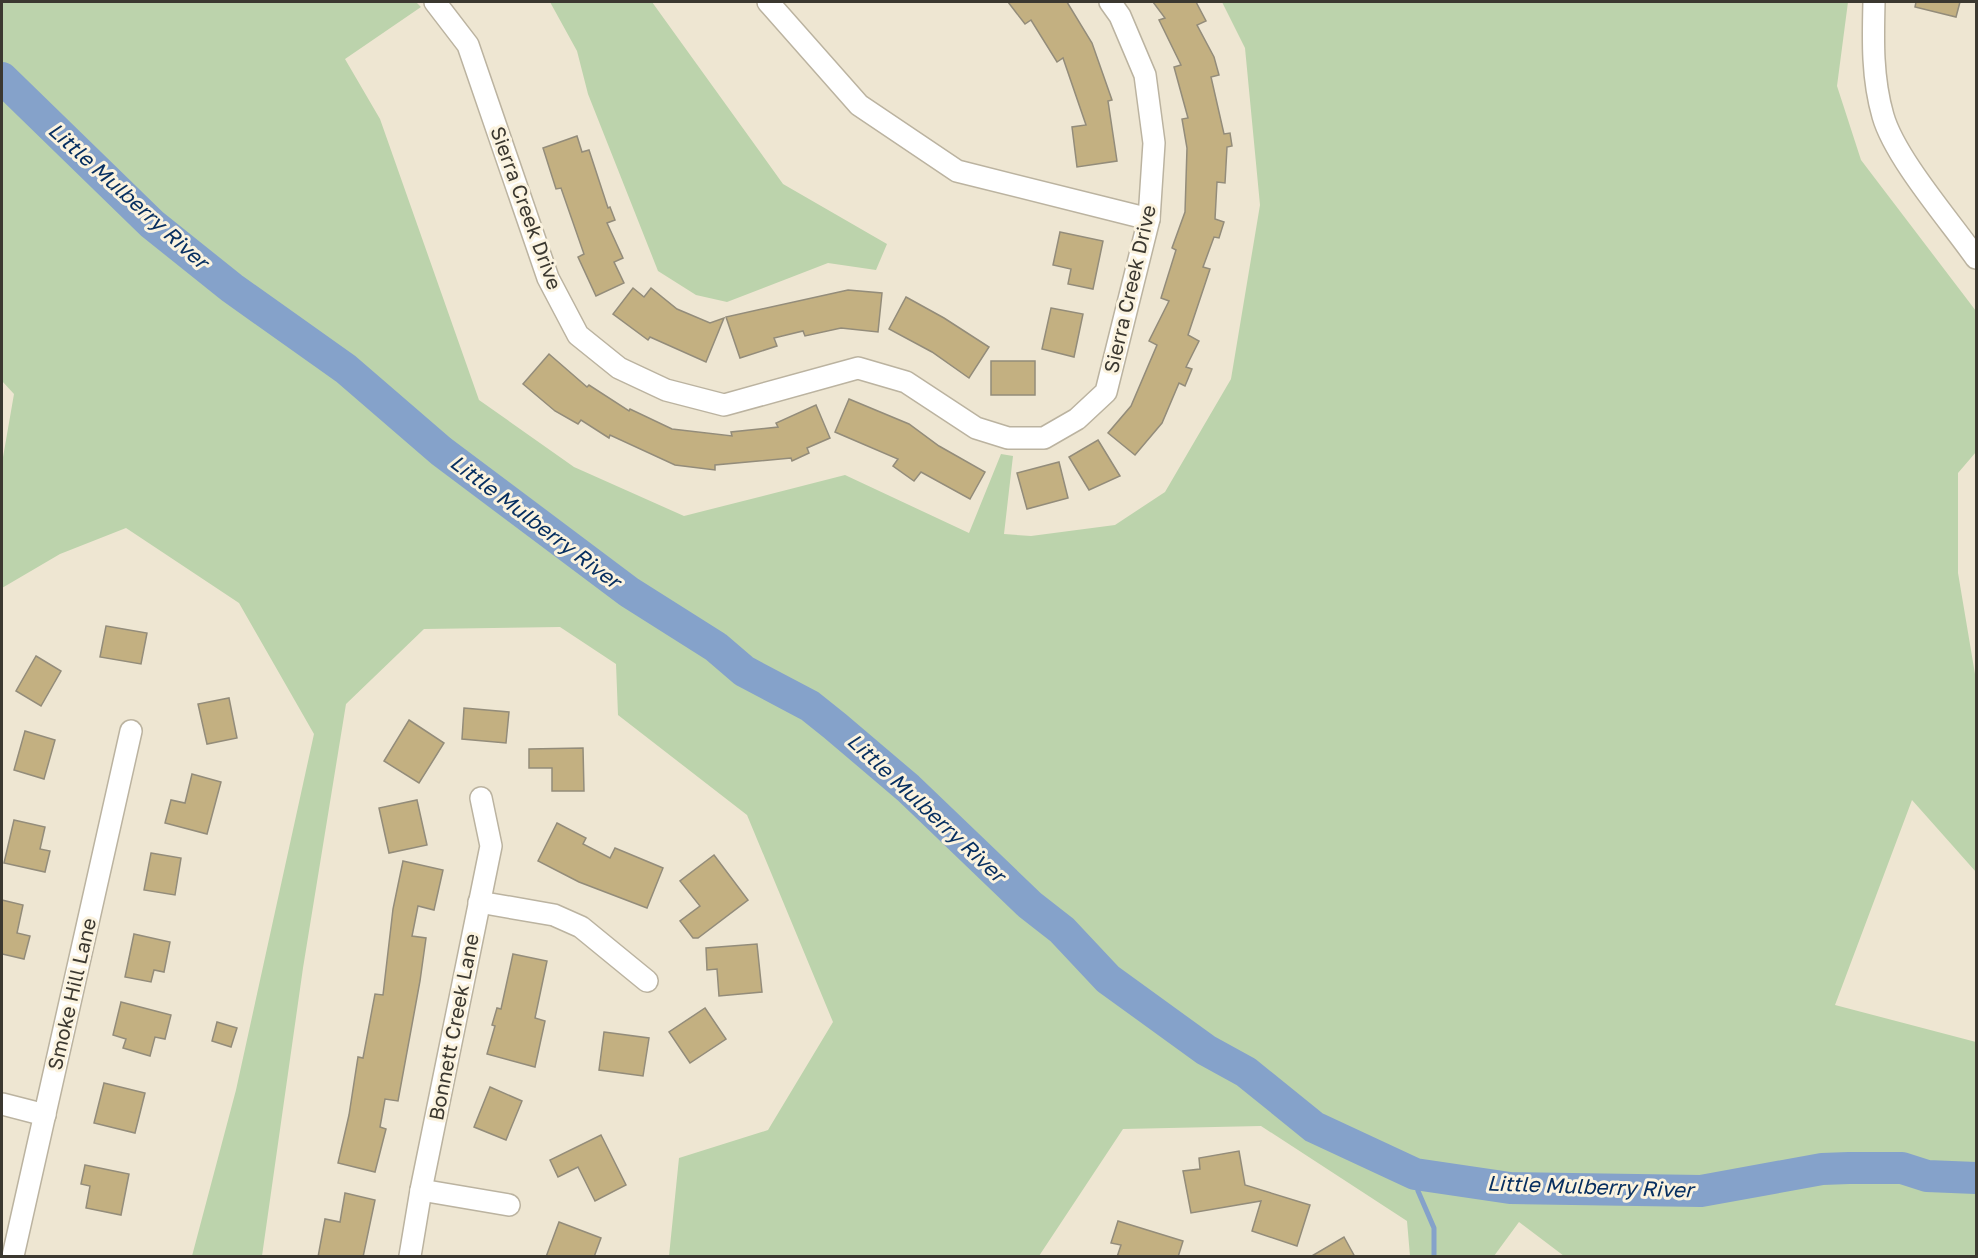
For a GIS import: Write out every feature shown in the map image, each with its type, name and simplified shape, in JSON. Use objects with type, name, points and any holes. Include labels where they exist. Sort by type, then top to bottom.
[{"type":"street","name":"Sierra Creek Drive","points":[[435,2],[468,45],[548,278],[578,335],[619,368],[666,390],[724,405],[858,368],[906,382],[976,428],[1008,438],[1044,438],[1077,419],[1106,392],[1149,219],[1154,142],[1145,75],[1120,16],[1110,2]]},
{"type":"street","points":[[768,2],[859,105],[957,171],[1149,219]]},
{"type":"street","points":[[1874,2],[1873,58],[1883,117],[1903,157],[1977,258]]},
{"type":"street","name":"Smoke Hill Lane","points":[[13,1257],[131,731]]},
{"type":"street","name":"Bonnett Creek Lane","points":[[410,1257],[421,1190],[491,846],[481,798]]},
{"type":"street","points":[[479,902],[554,915],[581,927],[647,981]]},
{"type":"street","points":[[2,1104],[45,1115]]},
{"type":"street","points":[[421,1190],[509,1205]]},
{"type":"green space","points":[[2,2],[416,2],[421,7],[345,59],[380,119],[479,400],[574,467],[684,516],[845,475],[969,533],[1001,454],[1013,456],[1004,534],[1031,536],[1115,525],[1165,492],[1231,379],[1260,205],[1245,48],[1222,2],[1848,2],[1837,86],[1861,160],[1976,311],[1976,452],[1958,473],[1958,573],[1976,680],[1976,872],[1912,800],[1835,1005],[1976,1042],[1976,1256],[1564,1256],[1519,1222],[1494,1256],[1410,1256],[1407,1221],[1261,1126],[1123,1129],[1039,1256],[669,1256],[679,1158],[768,1130],[833,1022],[747,815],[618,715],[616,664],[560,627],[424,629],[346,704],[303,968],[262,1256],[192,1256],[236,1090],[314,734],[239,603],[126,528],[60,554],[2,588],[2,463],[14,394],[2,381]]},
{"type":"green space","points":[[550,2],[652,2],[783,184],[887,244],[876,270],[828,263],[727,302],[696,295],[658,271],[588,94],[577,51]]},
{"type":"building","points":[[1008,2],[1067,2],[1092,43],[1112,100],[1108,101],[1117,161],[1077,167],[1072,127],[1086,125],[1063,58],[1057,62],[1031,20],[1025,24]]},
{"type":"building","points":[[1153,2],[1196,2],[1206,21],[1197,25],[1214,57],[1219,75],[1211,77],[1224,134],[1230,133],[1232,146],[1227,147],[1225,183],[1217,182],[1215,219],[1224,222],[1219,238],[1214,237],[1203,267],[1210,269],[1188,335],[1199,341],[1186,367],[1192,369],[1185,386],[1179,383],[1162,423],[1135,455],[1108,433],[1131,406],[1157,345],[1149,341],[1169,301],[1161,298],[1176,250],[1172,248],[1185,212],[1187,148],[1182,119],[1188,118],[1174,67],[1181,65],[1159,20],[1165,18]]},
{"type":"building","points":[[1916,2],[1960,2],[1956,17],[1915,7]]},
{"type":"building","points":[[577,136],[582,152],[589,150],[608,208],[610,207],[615,220],[607,223],[623,258],[614,262],[624,283],[596,296],[578,257],[584,254],[561,188],[556,189],[543,148]]},
{"type":"building","points":[[1060,232],[1103,241],[1093,289],[1068,284],[1071,269],[1053,265]]},
{"type":"building","points":[[633,288],[644,297],[651,288],[677,309],[710,323],[724,318],[706,362],[650,337],[648,340],[613,314]]},
{"type":"building","points":[[848,290],[882,293],[878,332],[841,328],[805,336],[803,331],[774,338],[777,346],[740,358],[726,317]]},
{"type":"building","points":[[906,297],[989,347],[969,378],[932,352],[889,329]]},
{"type":"building","points":[[1051,308],[1083,314],[1074,357],[1042,349]]},
{"type":"building","points":[[549,354],[587,387],[589,385],[629,411],[630,409],[672,429],[732,436],[731,432],[778,427],[776,423],[816,405],[830,438],[807,448],[809,453],[792,461],[791,458],[715,465],[715,470],[675,465],[610,435],[609,438],[581,420],[578,424],[555,411],[523,384]]},
{"type":"building","points":[[991,361],[1035,361],[1035,395],[991,395]]},
{"type":"building","points":[[849,399],[909,424],[939,446],[985,472],[970,499],[921,472],[914,481],[893,466],[898,459],[835,432]]},
{"type":"building","points":[[1098,440],[1120,476],[1089,490],[1069,457]]},
{"type":"building","points":[[1059,462],[1068,498],[1027,509],[1017,473]]},
{"type":"building","points":[[106,626],[147,633],[141,664],[100,657]]},
{"type":"building","points":[[36,656],[61,671],[41,706],[16,691]]},
{"type":"building","points":[[229,698],[237,738],[207,744],[198,704]]},
{"type":"building","points":[[464,708],[509,712],[506,743],[462,739]]},
{"type":"building","points":[[409,720],[444,743],[419,783],[384,761]]},
{"type":"building","points":[[25,731],[55,740],[44,779],[14,770]]},
{"type":"building","points":[[583,748],[584,791],[552,791],[552,768],[529,768],[529,749]]},
{"type":"building","points":[[192,774],[221,782],[207,834],[165,823],[171,800],[185,803]]},
{"type":"building","points":[[417,800],[427,845],[389,853],[379,808]]},
{"type":"building","points":[[14,820],[45,827],[40,849],[50,851],[45,872],[4,863]]},
{"type":"building","points":[[557,823],[586,838],[583,844],[610,858],[615,848],[663,868],[647,908],[579,882],[538,861]]},
{"type":"building","points":[[151,853],[181,858],[175,895],[144,890]]},
{"type":"building","points":[[714,855],[748,900],[698,938],[693,938],[680,921],[700,906],[680,881]]},
{"type":"building","points":[[403,861],[443,870],[434,910],[418,906],[412,936],[426,938],[420,981],[398,1101],[385,1099],[380,1127],[386,1129],[375,1172],[338,1163],[349,1115],[358,1057],[363,1058],[375,994],[383,995],[393,909]]},
{"type":"building","points":[[2,900],[23,905],[17,933],[30,936],[24,959],[2,954]]},
{"type":"building","points":[[134,934],[170,942],[164,972],[154,970],[151,982],[125,977]]},
{"type":"building","points":[[757,944],[762,992],[719,996],[717,969],[707,970],[706,948]]},
{"type":"building","points":[[513,954],[547,961],[535,1018],[545,1021],[535,1067],[487,1054],[495,1026],[492,1025],[497,1008],[501,1009]]},
{"type":"building","points":[[121,1002],[171,1015],[165,1039],[155,1037],[150,1056],[123,1048],[126,1039],[113,1035]]},
{"type":"building","points":[[705,1008],[726,1039],[690,1063],[669,1032]]},
{"type":"building","points":[[217,1022],[237,1028],[231,1047],[212,1041]]},
{"type":"building","points":[[604,1032],[649,1038],[643,1076],[599,1070]]},
{"type":"building","points":[[104,1083],[145,1093],[135,1133],[94,1123]]},
{"type":"building","points":[[490,1087],[522,1101],[506,1140],[474,1127]]},
{"type":"building","points":[[601,1135],[626,1185],[595,1201],[578,1167],[558,1177],[550,1160]]},
{"type":"building","points":[[1239,1151],[1245,1185],[1310,1205],[1297,1246],[1252,1231],[1261,1201],[1191,1213],[1183,1171],[1200,1169],[1199,1158]]},
{"type":"building","points":[[85,1165],[129,1174],[121,1215],[86,1208],[90,1186],[81,1184]]},
{"type":"building","points":[[345,1193],[375,1200],[363,1257],[318,1257],[325,1219],[340,1222]]},
{"type":"building","points":[[1118,1221],[1183,1241],[1178,1257],[1117,1257],[1121,1245],[1111,1243]]},
{"type":"building","points":[[559,1222],[601,1238],[594,1257],[546,1257]]},
{"type":"building","points":[[1344,1237],[1355,1257],[1310,1257]]},
{"type":"waterway","name":"Little Mulberry River","points":[[2,78],[152,224],[232,288],[346,369],[441,451],[629,592],[716,647],[744,671],[810,706],[908,788],[1030,905],[1062,930],[1108,979],[1206,1050],[1246,1072],[1314,1127],[1415,1174],[1510,1188],[1701,1191],[1822,1169],[1849,1168],[1902,1168],[1927,1176],[1976,1178]]},
{"type":"waterway","points":[[1415,1174],[1418,1191],[1434,1228],[1434,1256]]}]
